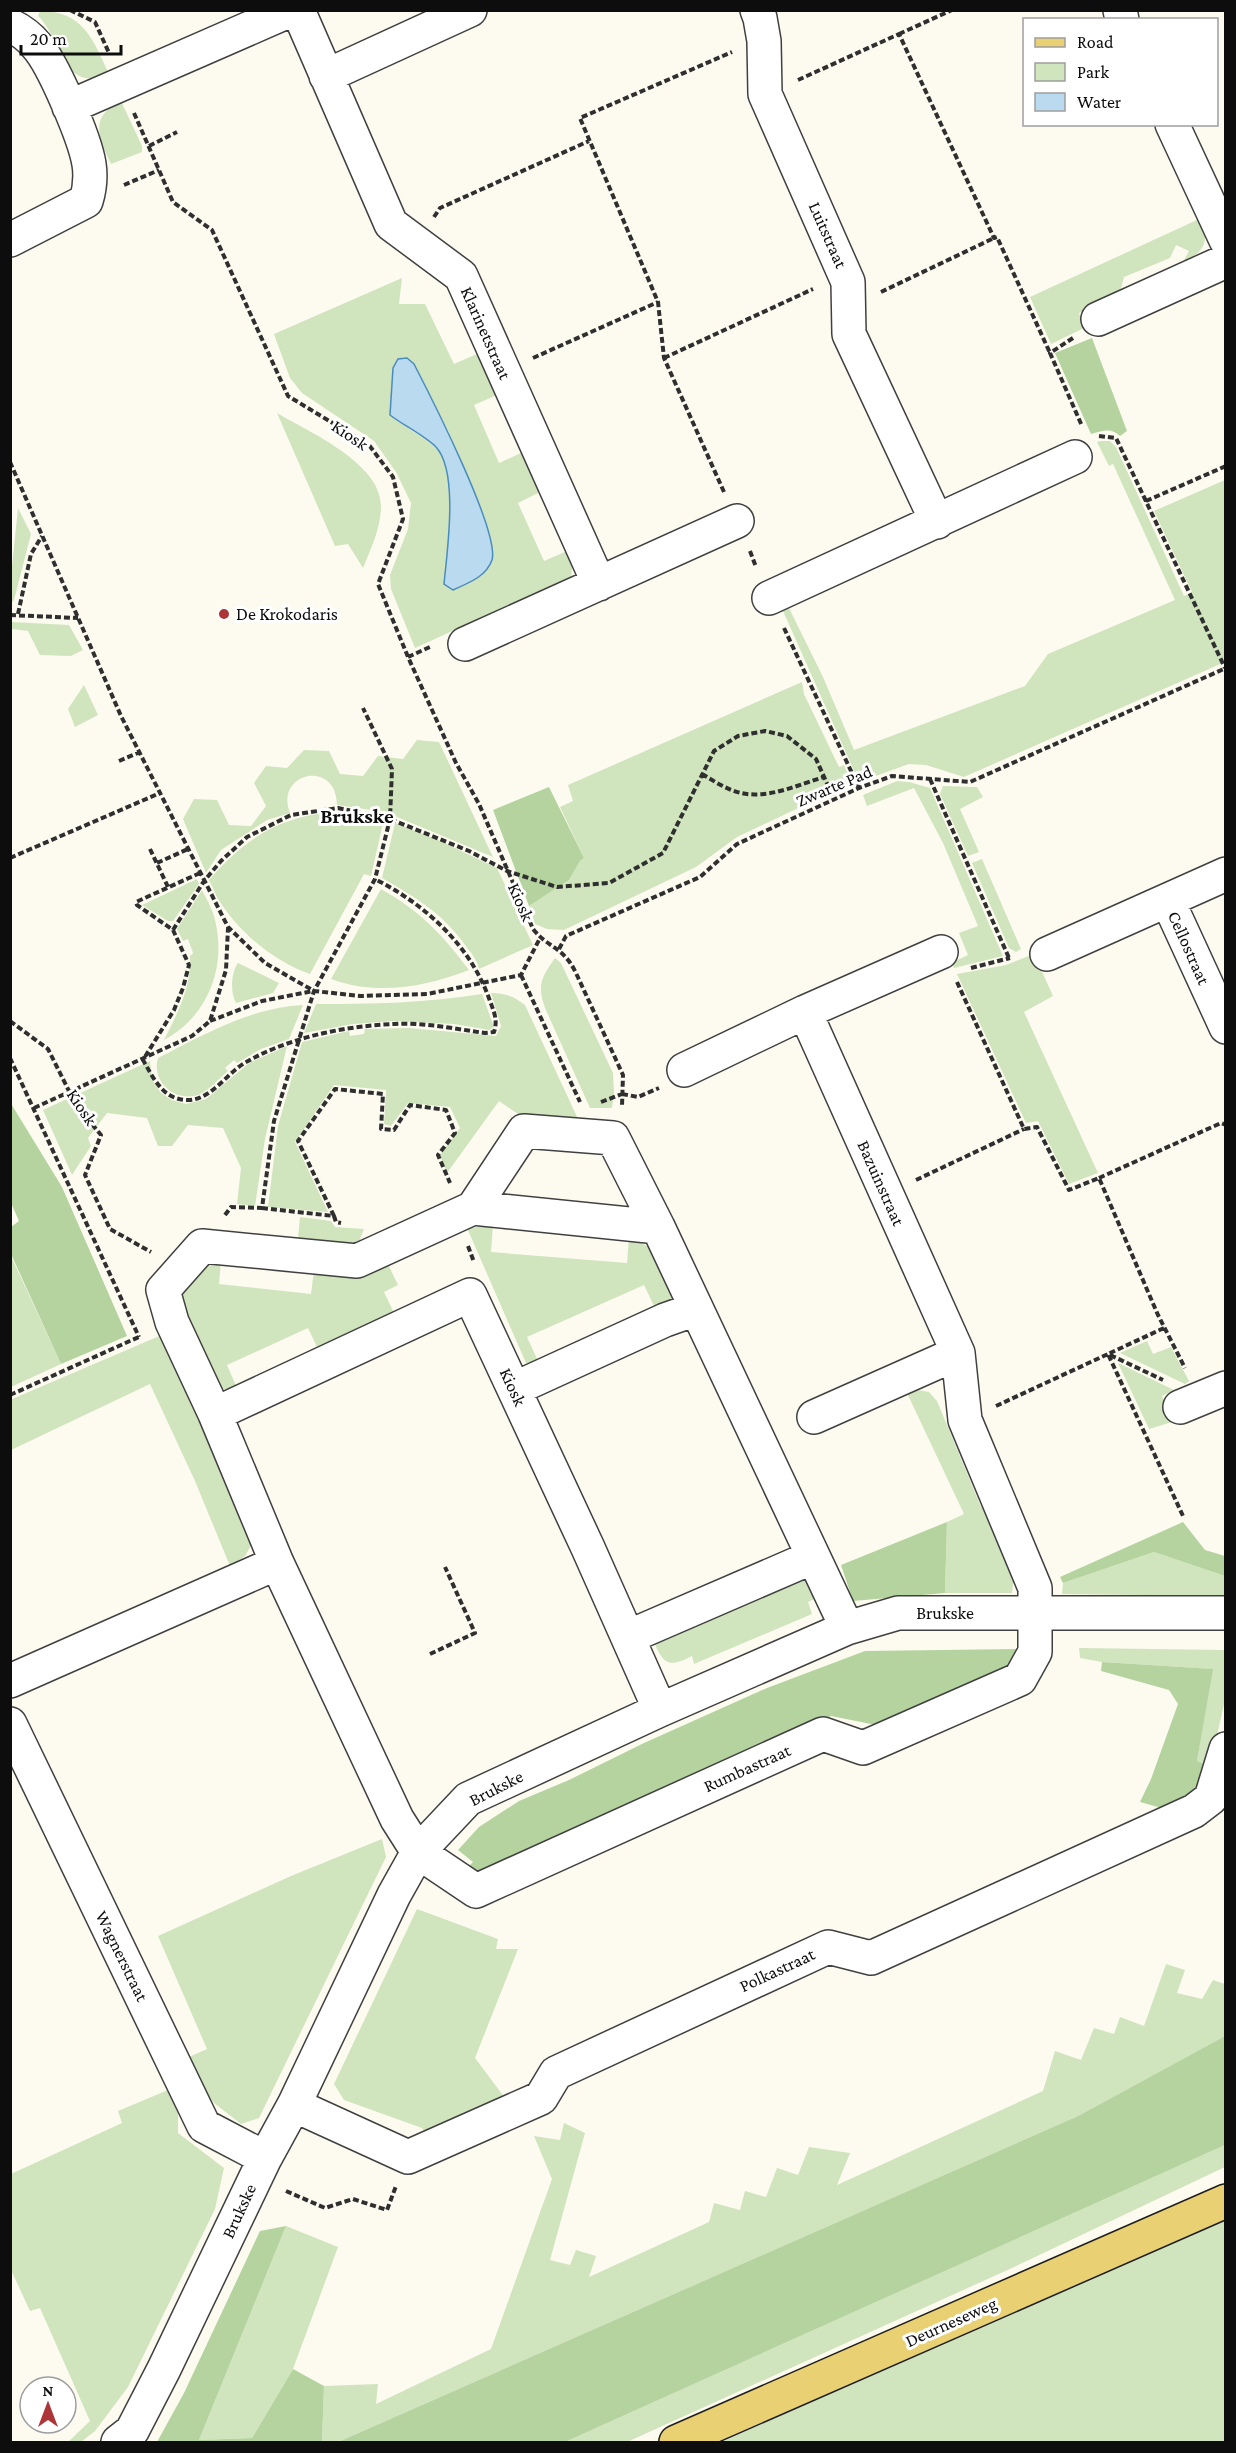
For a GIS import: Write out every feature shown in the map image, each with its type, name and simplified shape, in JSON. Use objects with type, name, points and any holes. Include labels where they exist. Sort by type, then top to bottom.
[{"type":"main road","name":"Deurneseweg","points":[[676,2442],[1226,2201]]},
{"type":"street","points":[[69,107],[291,10]]},
{"type":"street","name":"Klarinetstraat","points":[[297,10],[391,224],[461,276],[599,584]]},
{"type":"street","points":[[326,76],[470,10]]},
{"type":"street","points":[[10,25],[38,46],[50,65],[80,131],[89,162],[90,187],[86,201],[10,240]]},
{"type":"street","name":"Luitstraat","points":[[762,36],[765,94],[848,282],[849,334],[937,522]]},
{"type":"street","points":[[1173,126],[1226,240]]},
{"type":"street","points":[[1098,319],[1226,261]]},
{"type":"street","points":[[769,598],[937,522],[1081,447]]},
{"type":"street","points":[[465,644],[737,521]]},
{"type":"street","name":"Cellostraat","points":[[1047,954],[1226,874]]},
{"type":"street","name":"Cellostraat","points":[[1168,901],[1226,1028]]},
{"type":"street","points":[[684,1070],[804,1012],[946,962]]},
{"type":"street","name":"Bazuinstraat","points":[[804,1012],[958,1353],[965,1420],[1035,1588],[1035,1613]]},
{"type":"street","points":[[464,1213],[524,1131],[613,1138],[658,1227],[847,1629]]},
{"type":"street","points":[[418,1852],[397,1819],[277,1563],[215,1414],[172,1322],[163,1290],[202,1246],[357,1261],[464,1213],[658,1227]]},
{"type":"street","points":[[215,1414],[470,1295]]},
{"type":"street","name":"Kiosk","points":[[470,1295],[660,1710]]},
{"type":"street","points":[[514,1389],[665,1320],[696,1309]]},
{"type":"street","points":[[814,1417],[958,1353]]},
{"type":"street","points":[[628,1637],[813,1557]]},
{"type":"street","points":[[10,1681],[277,1563]]},
{"type":"street","name":"Brukske","points":[[118,2442],[132,2431],[164,2370],[394,1894],[418,1852],[468,1799],[660,1710],[847,1629],[898,1613],[1226,1613]]},
{"type":"street","name":"Rumbastraat","points":[[418,1852],[476,1891],[823,1734],[862,1748],[1020,1679],[1035,1652],[1035,1613]]},
{"type":"street","name":"Wagnerstraat","points":[[10,1724],[204,2126],[260,2168]]},
{"type":"street","name":"Polkastraat","points":[[408,2157],[541,2098],[556,2073],[828,1947],[871,1958],[1194,1810],[1210,1798],[1226,1749]]},
{"type":"street","points":[[294,2104],[408,2157]]},
{"type":"path","name":"Kiosk","points":[[70,10],[95,22],[174,202],[212,230],[288,396],[369,445],[393,477],[403,519],[378,584],[456,763],[479,804],[533,930],[540,938]]},
{"type":"path","points":[[859,788],[769,598],[664,358],[658,302],[580,118],[734,51],[762,36],[785,57],[795,81],[952,10]]},
{"type":"path","points":[[899,34],[1050,353],[1081,447],[1105,435],[1116,438],[1225,668]]},
{"type":"path","points":[[149,146],[177,132]]},
{"type":"path","points":[[415,242],[440,208],[589,141]]},
{"type":"path","points":[[848,308],[994,238]]},
{"type":"path","points":[[664,358],[845,274]]},
{"type":"path","points":[[503,371],[658,302]]},
{"type":"path","points":[[1050,353],[1098,319]]},
{"type":"path","points":[[10,462],[121,716],[228,927],[265,963],[314,991]]},
{"type":"path","points":[[1146,501],[1226,466]]},
{"type":"path","points":[[10,502],[10,510]]},
{"type":"path","points":[[18,614],[31,554],[43,535]]},
{"type":"path","points":[[10,615],[78,618]]},
{"type":"path","name":"Zwarte Pad","points":[[559,949],[566,936],[700,877],[737,844],[859,788],[892,776],[970,782],[1225,668]]},
{"type":"path","points":[[262,1208],[274,1121],[314,991],[375,879],[390,819],[392,769],[363,708]]},
{"type":"path","points":[[174,930],[204,881],[221,861],[247,837],[291,815],[338,808],[390,819],[470,850],[507,871],[557,888],[609,883],[663,853],[714,751],[738,736],[765,731],[787,736],[816,759],[834,799]]},
{"type":"path","points":[[119,761],[140,753]]},
{"type":"path","points":[[702,774],[741,793],[756,794],[770,793],[824,777]]},
{"type":"path","points":[[929,778],[1009,958]]},
{"type":"path","points":[[10,858],[160,793]]},
{"type":"path","points":[[150,849],[168,888]]},
{"type":"path","points":[[157,863],[188,849]]},
{"type":"path","points":[[143,1060],[174,1010],[189,965],[174,930],[137,905],[136,902],[200,873]]},
{"type":"path","points":[[143,1060],[160,1089],[177,1099],[191,1100],[204,1096],[247,1061],[300,1039],[348,1029],[394,1024],[494,1032],[497,1022],[483,982],[471,961],[441,924],[416,903],[375,879]]},
{"type":"path","points":[[210,1021],[226,970],[228,927]]},
{"type":"path","points":[[521,975],[540,938],[559,949],[569,959],[623,1075],[622,1094]]},
{"type":"path","points":[[1024,1130],[946,962],[1009,958],[1040,946],[1047,954]]},
{"type":"path","points":[[34,1108],[192,1036],[210,1021],[262,1001],[314,991],[360,996],[427,994],[521,975]]},
{"type":"path","points":[[521,975],[582,1108],[593,1124],[613,1138]]},
{"type":"path","name":"Kiosk","points":[[10,1021],[48,1049],[76,1105],[101,1135],[86,1175],[110,1229],[151,1252],[163,1290]]},
{"type":"path","points":[[10,1058],[139,1337]]},
{"type":"path","points":[[346,1223],[336,1222],[298,1141],[335,1089],[383,1094],[381,1129],[394,1130],[410,1105],[446,1110],[455,1133],[438,1155],[464,1213],[482,1280],[470,1295]]},
{"type":"path","points":[[886,1194],[1024,1130],[1037,1127],[1069,1191],[1221,1123],[1226,1125]]},
{"type":"path","points":[[1099,1178],[1164,1328],[1202,1398]]},
{"type":"path","points":[[202,1246],[231,1207],[333,1216]]},
{"type":"path","points":[[10,1395],[172,1322]]},
{"type":"path","points":[[965,1420],[1164,1328]]},
{"type":"path","points":[[1108,1354],[1202,1398]]},
{"type":"path","points":[[1108,1354],[1183,1516]]},
{"type":"path","points":[[430,1654],[475,1633],[445,1568]]},
{"type":"path","points":[[260,2168],[326,2208],[353,2199],[387,2210],[408,2157]]},
{"type":"green space","points":[[40,11],[55,12],[77,22],[92,39],[109,74],[93,78],[81,77],[72,71],[38,16]]},
{"type":"green space","points":[[121,101],[142,146],[142,152],[111,164],[100,137],[100,121],[111,107]]},
{"type":"green space","points":[[1199,219],[1203,226],[1205,239],[1196,255],[1183,262],[1189,251],[1176,245],[1170,258],[1124,277],[1120,292],[1079,313],[1084,328],[1051,344],[1030,297]]},
{"type":"green space","points":[[402,278],[399,304],[425,304],[454,364],[479,353],[497,395],[474,405],[499,463],[523,452],[540,492],[518,503],[544,561],[567,551],[573,560],[571,577],[415,648],[391,589],[390,575],[408,529],[411,503],[396,472],[374,441],[302,393],[290,378],[274,334]],"holes":[[[407,358],[414,364],[448,431],[490,534],[446,560],[450,501],[446,469],[442,456],[435,447],[408,428]]]},
{"type":"green space","points":[[1092,338],[1127,431],[1120,436],[1110,431],[1091,434],[1055,353]]},
{"type":"green space","points":[[277,413],[341,450],[357,463],[378,490],[381,506],[379,522],[363,568],[348,544],[335,546]]},
{"type":"green space","points":[[1110,441],[1116,447],[1184,596],[1192,592],[1154,511],[1225,480],[1225,662],[964,777],[926,765],[909,764],[859,782],[779,602],[785,600],[823,677],[854,750],[1025,686],[1048,654],[1175,600],[1113,464],[1109,466],[1097,442]]},
{"type":"green space","points":[[18,508],[31,534],[14,600],[11,603],[11,576]]},
{"type":"green space","points":[[11,622],[69,625],[83,650],[71,656],[40,655],[28,631],[11,629]]},
{"type":"green space","points":[[802,682],[804,694],[839,767],[844,765],[851,783],[737,837],[696,867],[564,930],[547,929],[535,924],[529,906],[569,880],[584,858],[560,807],[573,801],[568,785]]},
{"type":"green space","points":[[84,685],[98,715],[75,727],[68,709]]},
{"type":"green space","points":[[417,740],[439,742],[493,857],[385,812],[337,805],[334,790],[327,781],[317,776],[307,776],[298,780],[290,788],[287,799],[290,813],[267,820],[221,850],[206,873],[183,819],[194,799],[217,800],[229,825],[251,826],[266,806],[254,783],[266,766],[287,768],[304,750],[329,751],[340,774],[363,776],[378,756],[403,759]]},
{"type":"green space","points":[[897,781],[930,788],[1003,956],[954,968],[951,963],[968,955],[959,933],[978,926],[943,843],[914,788],[867,806],[863,795]]},
{"type":"green space","points":[[943,786],[977,787],[983,797],[960,809],[979,852],[968,856],[940,794]]},
{"type":"green space","points":[[549,787],[584,858],[569,880],[529,906],[493,810]]},
{"type":"green space","points":[[345,811],[384,819],[371,876],[364,874],[310,974],[270,953],[245,933],[225,910],[209,880],[238,851],[269,830],[285,822],[304,817]]},
{"type":"green space","points":[[395,823],[438,840],[497,868],[533,945],[479,969],[459,936],[439,916],[382,878]]},
{"type":"green space","points":[[982,859],[1021,949],[1016,952],[1009,948],[972,863]]},
{"type":"green space","points":[[197,879],[199,884],[173,921],[168,921],[142,905]]},
{"type":"green space","points":[[381,889],[430,924],[469,970],[435,981],[401,987],[366,987],[331,979]]},
{"type":"green space","points":[[202,890],[213,912],[218,938],[215,973],[202,1005],[179,1030],[164,1040],[183,1000],[189,978],[190,956],[193,953],[188,939],[183,941],[177,929]]},
{"type":"green space","points":[[1034,954],[1053,996],[1024,1012],[1098,1173],[1069,1184],[1038,1121],[1026,1123],[957,974],[1006,965]]},
{"type":"green space","points":[[555,958],[561,963],[613,1073],[612,1108],[590,1108],[545,1008],[541,993],[542,982]]},
{"type":"green space","points":[[238,963],[279,983],[273,993],[236,1003],[232,983]]},
{"type":"green space","points":[[491,993],[509,996],[525,1005],[579,1121],[518,1114],[499,1101],[447,1173],[440,1155],[460,1128],[450,1107],[408,1103],[391,1126],[384,1124],[386,1090],[334,1085],[295,1142],[328,1212],[268,1207],[278,1126],[302,1042],[349,1031],[350,1036],[364,1034],[365,1029],[409,1028],[496,1036],[501,1026]]},
{"type":"green space","points":[[482,994],[494,1027],[489,1030],[454,1024],[394,1021],[353,1024],[304,1033],[316,1004],[399,1002]]},
{"type":"green space","points":[[303,1005],[289,1039],[261,1049],[237,1063],[234,1060],[225,1068],[228,1071],[198,1095],[181,1096],[173,1093],[158,1075],[158,1058],[210,1032],[265,1011]]},
{"type":"green space","points":[[287,1046],[265,1139],[255,1206],[237,1204],[241,1168],[223,1128],[188,1125],[172,1146],[158,1146],[147,1118],[107,1113],[88,1138],[91,1146],[72,1175],[43,1110],[150,1061],[152,1080],[161,1093],[172,1100],[186,1104],[206,1099],[249,1063]]},
{"type":"green space","points":[[10,1102],[62,1187],[127,1336],[61,1364],[11,1254],[11,1227],[19,1221],[11,1203]]},
{"type":"green space","points":[[300,1217],[331,1221],[335,1227],[364,1229],[358,1244],[350,1246],[300,1242],[298,1238]]},
{"type":"green space","points":[[493,1225],[491,1252],[627,1263],[629,1237],[657,1251],[677,1297],[655,1308],[644,1285],[527,1337],[538,1361],[526,1363],[467,1228]]},
{"type":"green space","points":[[10,1254],[61,1364],[11,1387],[10,1387]]},
{"type":"green space","points":[[210,1261],[221,1261],[219,1284],[311,1294],[314,1270],[388,1264],[398,1285],[384,1292],[395,1315],[319,1351],[308,1328],[227,1365],[237,1388],[223,1389],[211,1377],[179,1299],[202,1266]]},
{"type":"green space","points":[[164,1334],[253,1542],[245,1556],[230,1566],[195,1481],[150,1384],[11,1450],[10,1400]]},
{"type":"green space","points":[[1147,1341],[1153,1354],[1171,1347],[1189,1381],[1185,1384],[1120,1353]]},
{"type":"green space","points":[[1118,1363],[1174,1390],[1162,1396],[1172,1422],[1149,1429]]},
{"type":"green space","points":[[918,1390],[929,1392],[937,1401],[981,1507],[990,1504],[1015,1567],[1012,1593],[945,1593],[947,1522],[964,1514],[907,1393]]},
{"type":"green space","points":[[947,1522],[945,1593],[853,1601],[841,1565]]},
{"type":"green space","points":[[1183,1522],[1205,1550],[1225,1556],[1225,1576],[1154,1552],[1063,1583],[1060,1577]]},
{"type":"green space","points":[[1154,1552],[1225,1576],[1225,1596],[1062,1594],[1063,1583]]},
{"type":"green space","points":[[803,1574],[814,1599],[808,1602],[812,1614],[694,1664],[692,1656],[677,1662],[667,1662],[653,1640]]},
{"type":"green space","points":[[1079,1648],[1225,1650],[1225,1700],[1210,1766],[1197,1761],[1212,1669],[1102,1662],[1080,1658]]},
{"type":"green space","points":[[1023,1649],[1018,1665],[876,1725],[831,1716],[484,1875],[466,1869],[473,1862],[458,1850],[479,1827],[519,1801],[767,1688],[865,1651]]},
{"type":"green space","points":[[1102,1662],[1213,1669],[1197,1761],[1210,1766],[1202,1790],[1165,1809],[1140,1802],[1151,1779],[1178,1704],[1169,1690],[1101,1671]]},
{"type":"green space","points":[[382,1839],[386,1857],[259,2118],[241,2124],[214,2103],[182,2060],[207,2049],[158,1936],[291,1876]]},
{"type":"green space","points":[[417,1909],[498,1939],[496,1949],[518,1949],[475,2058],[505,2098],[428,2137],[422,2128],[344,2100],[334,2084]]},
{"type":"green space","points":[[1166,1964],[1185,1970],[1177,1993],[1202,1999],[1213,1980],[1225,1984],[1225,2036],[1078,2116],[338,2442],[322,2442],[324,2386],[378,2384],[376,2404],[491,2349],[552,2179],[534,2136],[560,2140],[564,2123],[585,2133],[550,2260],[570,2265],[576,2250],[596,2256],[589,2277],[709,2222],[714,2203],[740,2210],[745,2191],[766,2197],[777,2168],[798,2175],[809,2147],[850,2153],[837,2185],[1043,2091],[1055,2051],[1081,2060],[1094,2028],[1114,2034],[1120,2017],[1144,2026]]},
{"type":"green space","points":[[1225,2036],[1225,2145],[565,2442],[338,2442],[1078,2116]]},
{"type":"green space","points":[[168,2090],[178,2113],[178,2133],[224,2168],[215,2209],[128,2387],[95,2431],[81,2442],[68,2442],[78,2435],[90,2421],[78,2394],[78,2375],[70,2375],[40,2308],[30,2311],[11,2270],[11,2174],[122,2123],[118,2111]]},
{"type":"green space","points":[[1225,2145],[1225,2167],[1012,2268],[627,2442],[565,2442]]},
{"type":"green space","points":[[1225,2218],[1225,2442],[722,2442],[781,2415]]},
{"type":"green space","points":[[286,2226],[338,2247],[293,2369],[252,2438],[199,2440]]},
{"type":"green space","points":[[286,2226],[199,2440],[252,2438],[293,2369],[324,2386],[322,2442],[157,2442],[184,2393],[260,2231]]},
{"type":"water","points":[[407,358],[414,364],[462,463],[492,545],[492,560],[485,571],[476,579],[453,590],[444,584],[450,513],[447,474],[443,459],[436,447],[390,415],[393,368],[398,359]]},
{"type":"place","name":"De Krokodaris","points":[[224,614]]},
{"type":"district","name":"Brukske","points":[[357,816]]}]
